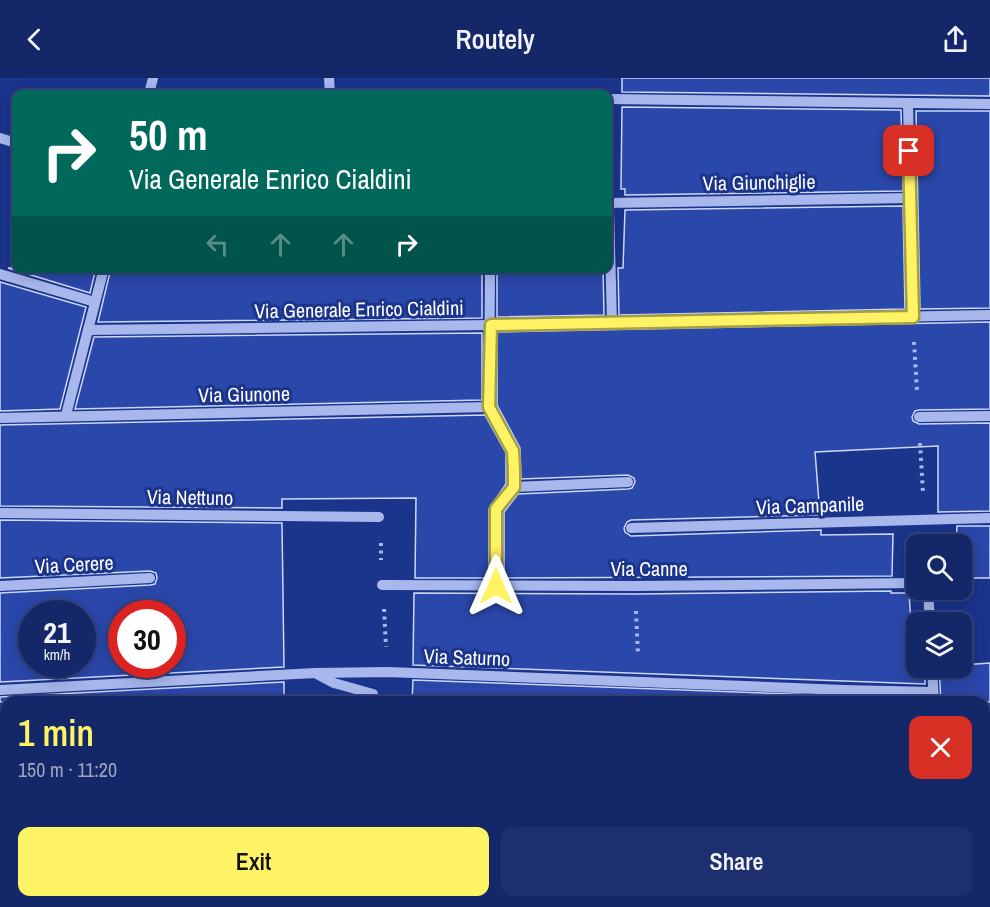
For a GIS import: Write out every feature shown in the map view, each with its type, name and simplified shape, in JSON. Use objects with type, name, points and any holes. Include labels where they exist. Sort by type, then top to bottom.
[{"type":"street","points":[[612,99],[990,104]]},
{"type":"street","points":[[908,104],[913,317]]},
{"type":"street","name":"Via Giunchiglie","points":[[612,203],[910,198]]},
{"type":"street","points":[[66,415],[103,273]]},
{"type":"street","points":[[490,273],[489,407],[513,451],[514,487],[496,509],[496,586]]},
{"type":"street","points":[[610,273],[612,323]]},
{"type":"street","points":[[0,274],[95,302]]},
{"type":"street","name":"Via Generale Enrico Cialdini","points":[[88,330],[990,315]]},
{"type":"street","name":"Via Giunone","points":[[0,418],[489,407]]},
{"type":"street","points":[[919,417],[990,416]]},
{"type":"street","points":[[514,487],[628,482]]},
{"type":"street","name":"Via Nettuno","points":[[0,513],[379,517]]},
{"type":"street","name":"Via Campanile","points":[[631,528],[990,518]]},
{"type":"street","name":"Via Cerere","points":[[0,586],[150,578]]},
{"type":"street","name":"Via Canne","points":[[382,585],[906,583]]},
{"type":"street","name":"Via Saturno","points":[[0,690],[315,673],[388,672],[844,690],[921,696]]},
{"type":"street","points":[[315,673],[334,683],[374,694],[374,696]]},
{"type":"street","points":[[933,678],[934,696]]},
{"type":"building","points":[[622,78],[990,78],[990,96],[622,92]]},
{"type":"building","points":[[622,107],[901,110],[903,191],[625,195],[625,189],[621,189]]},
{"type":"building","points":[[916,111],[990,111],[990,308],[920,309]]},
{"type":"building","points":[[903,206],[905,309],[619,315],[618,268],[623,268],[625,210]]},
{"type":"building","points":[[24,273],[95,273],[90,293]]},
{"type":"building","points":[[110,273],[482,273],[482,318],[98,322]]},
{"type":"building","points":[[497,273],[603,273],[604,315],[497,317]]},
{"type":"building","points":[[0,282],[86,307],[60,409],[0,411]]},
{"type":"building","points":[[990,322],[990,409],[919,410],[915,411],[912,417],[913,421],[919,424],[990,423],[990,511],[938,512],[938,446],[815,452],[820,515],[631,520],[624,528],[625,532],[631,536],[821,530],[821,535],[893,534],[892,576],[504,578],[504,512],[518,494],[628,489],[632,488],[635,482],[634,478],[628,475],[521,479],[520,448],[497,405],[497,332]]},
{"type":"building","points":[[482,333],[482,400],[75,409],[94,337]]},
{"type":"building","points":[[485,415],[506,453],[506,484],[489,509],[489,578],[415,578],[416,498],[282,499],[282,508],[0,506],[0,425]]},
{"type":"building","points":[[0,520],[282,523],[284,667],[186,672],[186,600],[108,600],[108,676],[96,677],[96,600],[18,600],[18,678],[76,678],[0,682],[0,593],[155,584],[156,573],[150,571],[0,578]]},
{"type":"building","points":[[957,526],[990,526],[990,578],[972,578],[972,534],[957,534]]},
{"type":"building","points":[[891,591],[891,593],[906,593],[906,600],[909,600],[910,612],[906,612],[906,678],[925,678],[925,684],[413,665],[414,593],[636,594]]},
{"type":"building","points":[[990,663],[990,696],[941,696],[940,678],[972,678],[972,664]]},
{"type":"building","points":[[413,680],[845,696],[412,696]]},
{"type":"building","points":[[284,682],[284,696],[19,696]]},
{"type":"route","points":[[496,586],[496,509],[514,487],[514,469],[513,451],[489,407],[491,325],[913,317],[909,151]]}]
